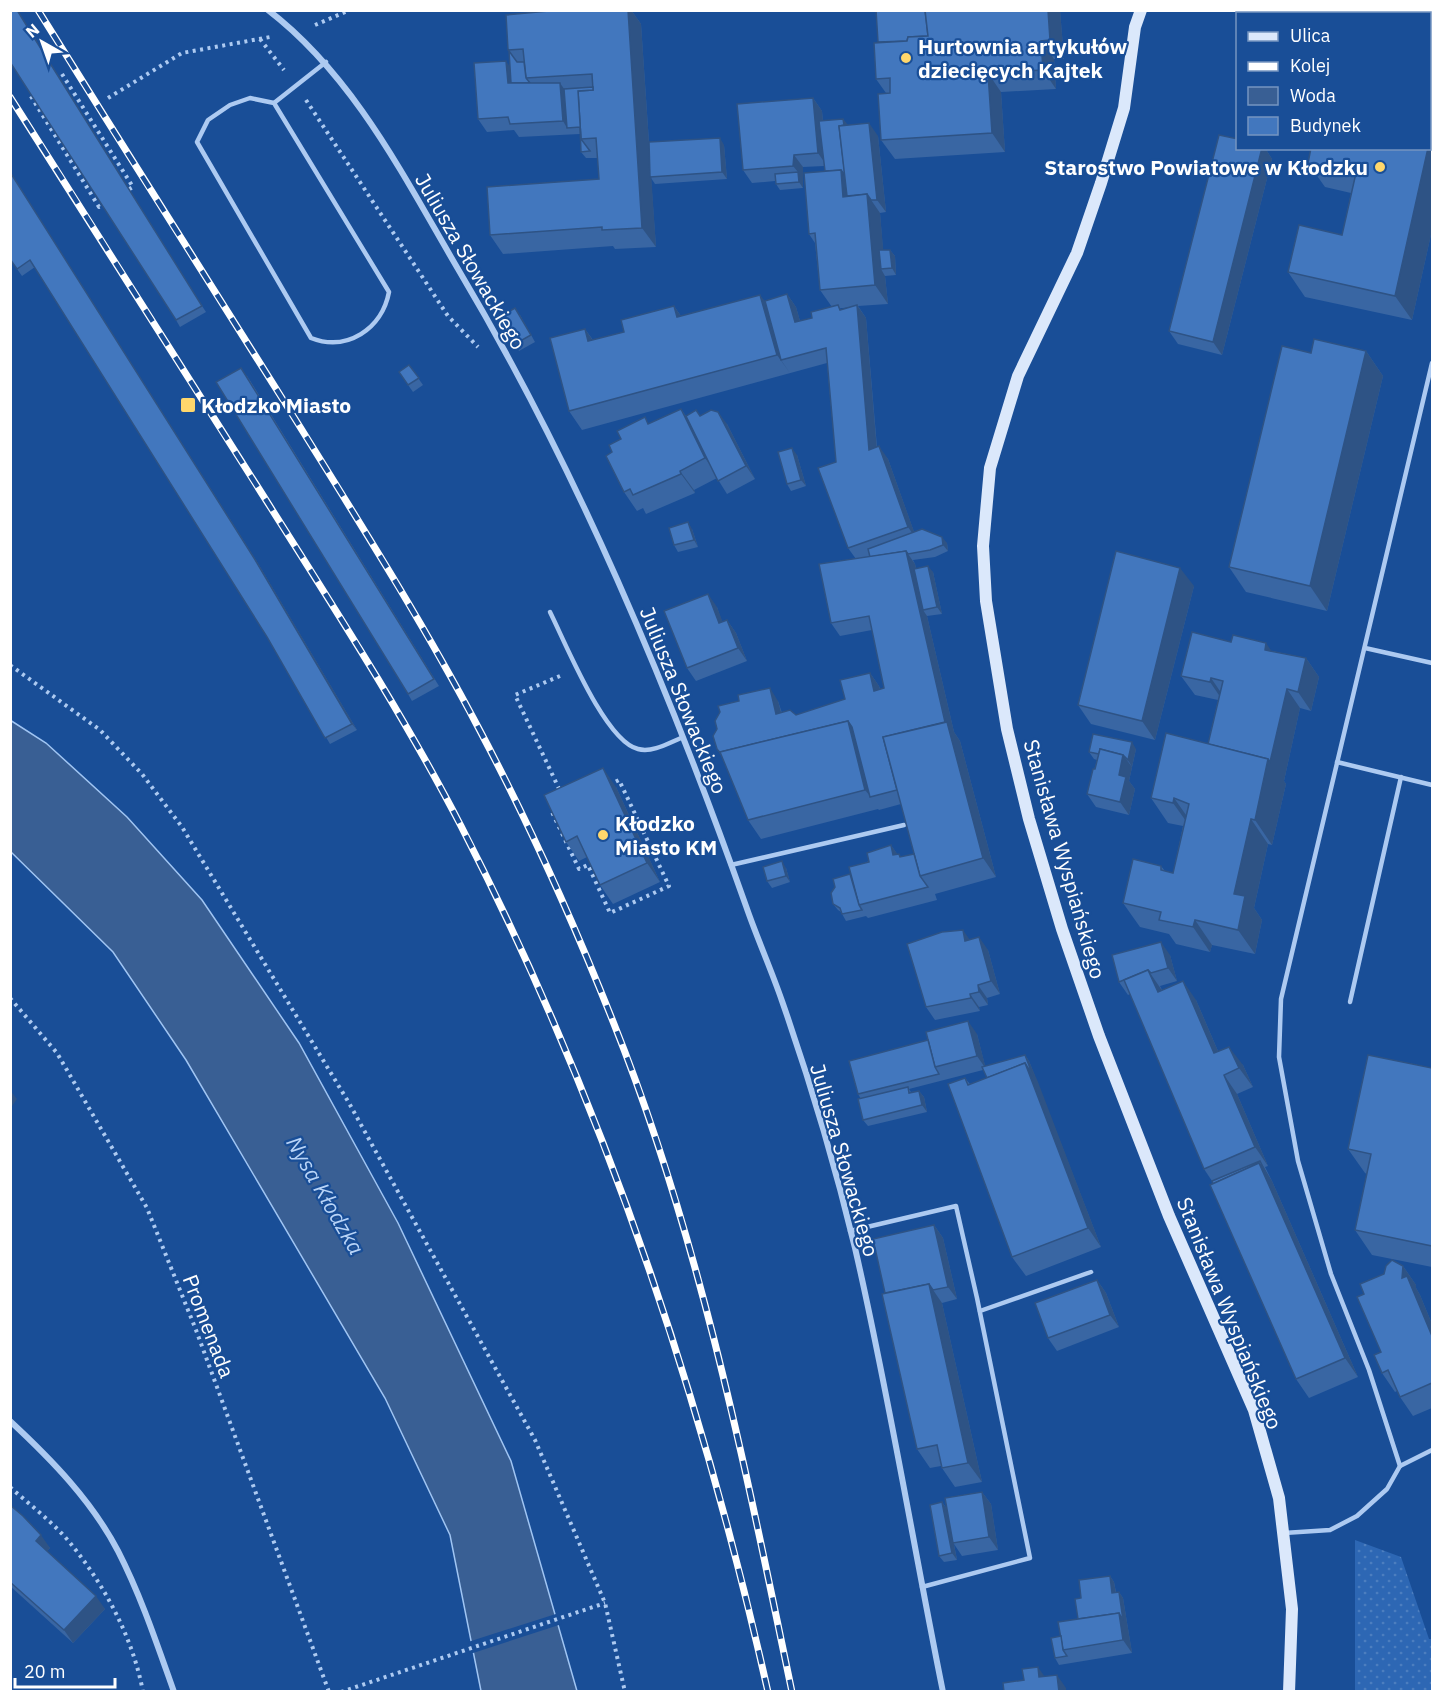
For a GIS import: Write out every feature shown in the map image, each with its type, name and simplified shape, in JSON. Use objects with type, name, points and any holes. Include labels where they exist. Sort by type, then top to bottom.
[{"type":"main road","name":"Stanisława Wyspiańskiego","points":[[1131,10],[1135,27]]},
{"type":"main road","name":"Stanisława Wyspiańskiego","points":[[1141,10],[1135,27],[1124,108],[1101,183],[1077,253],[1018,376],[990,468],[983,546],[986,601],[1007,729],[1029,819],[1062,929],[1099,1036],[1169,1216],[1254,1410],[1279,1498],[1292,1609],[1289,1692]]},
{"type":"street","name":"Juliusza Słowackiego","points":[[271,12],[297,33],[326,62],[378,136],[501,341],[609,560],[681,738],[782,1000],[850,1231],[943,1692]]},
{"type":"street","points":[[10,1421],[52,1460],[83,1498],[117,1550],[145,1613],[174,1692]]},
{"type":"lane","points":[[274,103],[389,292],[386,309],[376,322],[346,342],[327,344],[311,338],[197,142],[208,120],[230,105],[250,98],[274,103],[326,62]]},
{"type":"lane","points":[[1400,1466],[1369,1370],[1331,1274],[1298,1161],[1280,1056],[1281,999],[1432,363]]},
{"type":"lane","points":[[550,612],[578,668],[620,741],[639,750],[654,748],[681,738]]},
{"type":"lane","points":[[1365,648],[1432,663]]},
{"type":"lane","points":[[1337,762],[1432,785]]},
{"type":"lane","points":[[1350,1002],[1401,777]]},
{"type":"lane","points":[[731,865],[904,825]]},
{"type":"lane","points":[[850,1231],[956,1206],[980,1311],[1030,1558],[922,1587]]},
{"type":"lane","points":[[980,1311],[1090,1272]]},
{"type":"lane","points":[[1284,1533],[1330,1530],[1357,1516],[1387,1489],[1400,1466],[1432,1450]]},
{"type":"path","points":[[108,98],[182,53],[297,33],[350,10]]},
{"type":"path","points":[[260,39],[296,86],[448,316],[480,350]]},
{"type":"path","points":[[40,74],[46,83]]},
{"type":"path","points":[[62,74],[133,187],[99,207],[29,93],[46,83],[62,74]]},
{"type":"path","points":[[113,190],[118,197]]},
{"type":"path","points":[[10,665],[100,730],[142,774],[182,827],[349,1103],[536,1440],[605,1604],[625,1692]]},
{"type":"path","points":[[566,803],[515,695],[578,668]]},
{"type":"path","points":[[558,807],[551,810],[579,869],[588,865],[610,913],[669,886],[620,780],[598,790]]},
{"type":"path","name":"Promenada","points":[[10,998],[57,1053],[147,1208],[196,1330],[329,1692]]},
{"type":"path","points":[[10,1487],[70,1542],[107,1595],[138,1663],[143,1692]]},
{"type":"path","points":[[341,1692],[605,1604]]},
{"type":"shaded area","points":[[1355,1540],[1401,1557],[1429,1639],[1432,1639],[1432,1691],[1355,1691]]},
{"type":"water","name":"Nysa Kłodzka","points":[[10,720],[46,743],[127,817],[202,900],[299,1043],[398,1223],[511,1461],[577,1691],[481,1691],[450,1535],[385,1398],[186,1060],[113,952],[11,852]]},
{"type":"pier","points":[[559,1613],[562,1624],[470,1654],[468,1642]]},
{"type":"building","points":[[10,10],[17,10],[202,306],[176,320],[10,62]]},
{"type":"building","points":[[560,10],[628,10],[642,228],[602,230],[602,227],[490,235],[487,187],[599,179],[596,138],[581,139],[578,91],[593,90],[592,74],[526,78],[523,49],[508,50],[506,15]]},
{"type":"building","points":[[876,10],[925,10],[928,36],[908,37],[907,41],[878,42]]},
{"type":"building","points":[[925,10],[1048,10],[1050,40],[1041,41],[1043,70],[988,73],[992,133],[881,140],[878,94],[890,93],[890,78],[876,79],[874,43],[907,41],[908,37],[928,36]]},
{"type":"building","points":[[1345,10],[1432,10],[1431,134],[1431,12],[1345,12]]},
{"type":"building","points":[[509,51],[517,62],[524,62],[526,78],[530,83],[511,83]]},
{"type":"building","points":[[506,61],[508,83],[560,83],[563,121],[510,124],[508,117],[478,119],[474,63]]},
{"type":"building","points":[[593,87],[593,90],[578,91],[581,139],[590,151],[581,152],[580,127],[567,128],[564,89]]},
{"type":"building","points":[[813,98],[818,153],[794,155],[793,166],[743,170],[737,104]]},
{"type":"building","points":[[843,119],[844,125],[839,126],[845,175],[841,170],[825,171],[819,121]]},
{"type":"building","points":[[869,123],[877,200],[871,200],[867,194],[847,196],[839,126]]},
{"type":"building","points":[[1219,135],[1236,139],[1236,150],[1261,150],[1213,342],[1169,331]]},
{"type":"building","points":[[720,138],[722,172],[650,177],[649,142]]},
{"type":"building","name":"Starostwo Powiatowe w Kłodzku","points":[[1311,150],[1428,150],[1395,296],[1288,272],[1299,225],[1342,235],[1356,173],[1308,163]]},
{"type":"building","points":[[841,170],[843,197],[867,194],[875,285],[820,290],[815,233],[809,234],[804,173]]},
{"type":"building","points":[[10,172],[254,558],[352,724],[325,738],[267,637],[30,260],[17,269],[10,259]]},
{"type":"building","points":[[798,172],[799,182],[776,184],[775,174]]},
{"type":"building","points":[[879,250],[890,250],[892,268],[881,269]]},
{"type":"building","points":[[787,294],[795,322],[812,318],[811,312],[838,305],[840,310],[857,305],[869,450],[879,446],[908,527],[848,548],[818,468],[836,462],[826,348],[781,360],[765,301]]},
{"type":"building","points":[[760,295],[777,355],[569,411],[550,338],[585,329],[588,341],[624,332],[621,320],[674,306],[677,317]]},
{"type":"building","points":[[515,308],[531,335],[515,344],[506,328],[510,326],[503,315]]},
{"type":"building","points":[[1314,339],[1366,351],[1310,586],[1229,567],[1282,346],[1311,353]]},
{"type":"building","points":[[409,365],[419,378],[408,385],[399,372]]},
{"type":"building","points":[[241,368],[434,679],[408,694],[216,382]]},
{"type":"building","points":[[681,409],[705,458],[680,471],[681,474],[633,495],[630,489],[624,492],[606,456],[612,452],[609,445],[621,439],[617,431],[645,417],[648,424]]},
{"type":"building","points":[[696,410],[700,416],[711,410],[718,412],[746,466],[718,481],[686,416]]},
{"type":"building","points":[[792,448],[801,480],[787,484],[778,452]]},
{"type":"building","points":[[688,522],[694,540],[674,545],[669,528]]},
{"type":"building","points":[[922,529],[942,537],[943,545],[908,554],[906,551],[870,557],[868,549]]},
{"type":"building","points":[[906,551],[945,722],[883,737],[897,790],[870,797],[852,727],[848,721],[720,752],[721,754],[717,749],[713,736],[717,729],[715,721],[720,712],[718,706],[739,701],[738,695],[770,688],[776,714],[790,710],[796,715],[845,699],[840,680],[870,673],[874,691],[884,688],[869,616],[831,623],[819,564]]},
{"type":"building","points":[[1116,551],[1180,568],[1142,721],[1078,705]]},
{"type":"building","points":[[928,566],[937,607],[923,610],[914,569]]},
{"type":"building","points":[[708,594],[719,623],[727,620],[738,648],[687,668],[664,611]]},
{"type":"building","points":[[1192,632],[1231,642],[1233,635],[1266,643],[1265,650],[1306,658],[1298,692],[1287,689],[1270,762],[1268,759],[1208,744],[1223,681],[1211,678],[1210,682],[1181,676]]},
{"type":"building","points":[[848,721],[865,790],[748,820],[720,752]]},
{"type":"building","points":[[947,722],[983,858],[920,876],[883,737]]},
{"type":"building","points":[[1166,733],[1268,759],[1255,820],[1251,819],[1234,894],[1245,896],[1238,930],[1195,920],[1193,927],[1159,920],[1161,912],[1123,903],[1133,859],[1161,866],[1161,870],[1173,873],[1189,804],[1174,798],[1173,803],[1151,798]]},
{"type":"building","points":[[1093,734],[1132,742],[1128,760],[1123,755],[1100,749],[1099,754],[1089,752]]},
{"type":"building","points":[[1100,749],[1123,755],[1119,775],[1126,777],[1120,802],[1087,794]]},
{"type":"building","name":"Kłodzko Miasto KM","points":[[603,768],[647,863],[600,885],[577,836],[566,842],[544,795]]},
{"type":"building","points":[[891,845],[893,855],[899,854],[900,857],[914,854],[920,876],[928,887],[859,905],[849,867],[869,862],[867,853]]},
{"type":"building","points":[[782,861],[786,876],[767,881],[763,867]]},
{"type":"building","points":[[850,874],[862,910],[842,914],[840,908],[833,904],[831,893],[835,887],[833,879]]},
{"type":"building","points":[[963,930],[965,941],[979,937],[991,981],[978,985],[979,992],[970,994],[971,998],[926,1007],[907,944],[942,932]]},
{"type":"building","points":[[1161,942],[1168,968],[1151,973],[1148,970],[1119,982],[1112,955]]},
{"type":"building","points":[[1148,970],[1158,992],[1183,981],[1214,1053],[1229,1047],[1239,1068],[1224,1075],[1255,1147],[1204,1169],[1124,980]]},
{"type":"building","points":[[968,1021],[977,1056],[935,1067],[926,1032]]},
{"type":"building","points":[[928,1040],[939,1074],[858,1094],[849,1061]]},
{"type":"building","points":[[1025,1055],[1033,1076],[1025,1063],[987,1078],[982,1067]]},
{"type":"building","points":[[1368,1055],[1432,1068],[1432,1246],[1355,1230],[1371,1154],[1348,1149]]},
{"type":"building","points":[[1025,1063],[1088,1228],[1012,1257],[948,1084],[965,1078],[968,1085]]},
{"type":"building","points":[[908,1087],[909,1093],[919,1091],[922,1105],[863,1120],[858,1099]]},
{"type":"building","points":[[1260,1161],[1267,1175],[1259,1163],[1213,1184],[1212,1181]]},
{"type":"building","points":[[1259,1163],[1345,1358],[1296,1379],[1210,1185]]},
{"type":"building","points":[[934,1225],[948,1287],[933,1290],[929,1284],[885,1293],[873,1239]]},
{"type":"building","points":[[1392,1260],[1403,1266],[1402,1278],[1407,1276],[1432,1336],[1432,1383],[1400,1397],[1388,1370],[1382,1373],[1374,1355],[1381,1352],[1357,1297],[1364,1294],[1360,1284],[1384,1274],[1386,1266]]},
{"type":"building","points":[[1097,1280],[1110,1315],[1048,1338],[1035,1303]]},
{"type":"building","points":[[929,1284],[968,1463],[942,1468],[937,1445],[917,1449],[882,1294]]},
{"type":"building","points":[[982,1492],[989,1537],[953,1543],[945,1498]]},
{"type":"building","points":[[942,1502],[952,1553],[939,1556],[930,1505]]},
{"type":"building","points":[[10,1505],[41,1535],[36,1541],[96,1596],[64,1630],[10,1582]]},
{"type":"building","points":[[1110,1576],[1112,1593],[1119,1592],[1123,1620],[1119,1613],[1078,1619],[1075,1599],[1081,1598],[1079,1580]]},
{"type":"building","points":[[1119,1613],[1123,1640],[1063,1650],[1058,1622]]},
{"type":"building","points":[[1061,1636],[1063,1650],[1067,1656],[1055,1658],[1051,1638]]},
{"type":"building","points":[[1038,1667],[1039,1677],[1057,1675],[1059,1692],[1004,1692],[1003,1683],[1024,1680],[1022,1669]]},
{"type":"railway","points":[[38,10],[411,608],[478,727],[550,874],[614,1024],[644,1105],[696,1270],[738,1438],[792,1692]]},
{"type":"railway","points":[[10,97],[364,656],[438,783],[512,929],[559,1034],[642,1249],[711,1469],[768,1692]]},
{"type":"place","name":"Hurtownia artykułów dziecięcych Kajtek","points":[[906,58]]},
{"type":"place","name":"Starostwo Powiatowe w Kłodzku","points":[[1380,167]]},
{"type":"place","name":"Kłodzko Miasto","points":[[188,405]]},
{"type":"place","name":"Kłodzko Miasto KM","points":[[603,835]]}]
